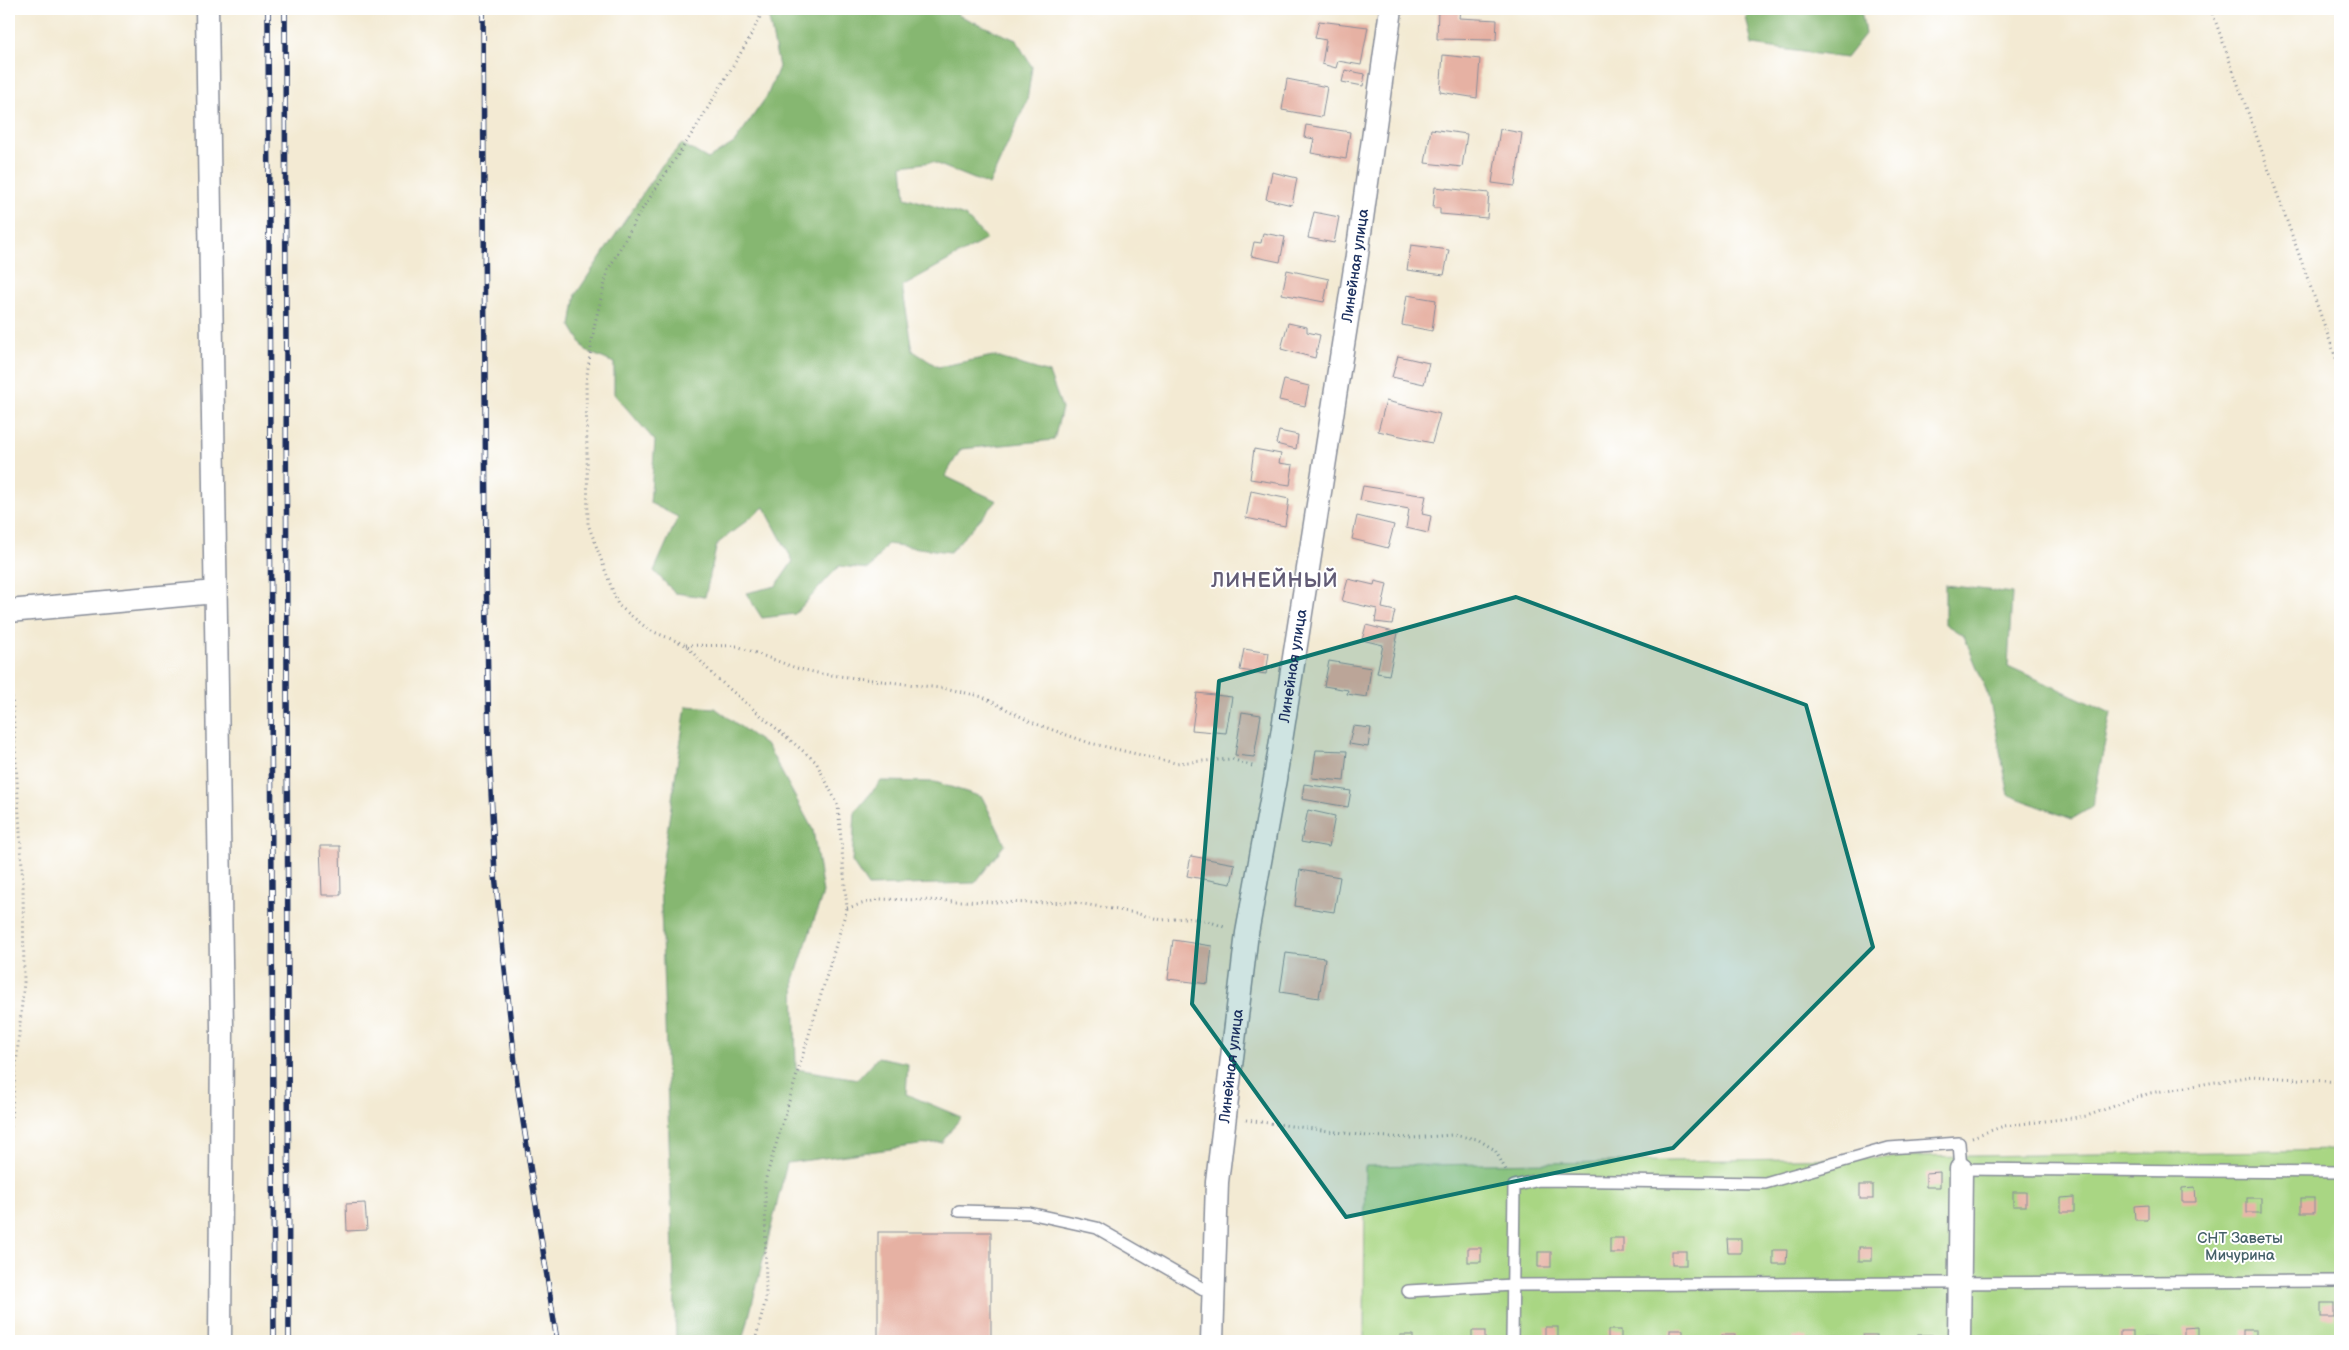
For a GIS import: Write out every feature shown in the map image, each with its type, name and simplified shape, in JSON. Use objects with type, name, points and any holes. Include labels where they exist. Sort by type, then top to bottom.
[{"type":"street","points":[[207,9],[222,1028],[220,1341]]},
{"type":"street","name":"Линейная улица","points":[[1212,1341],[1212,1294],[1218,1182],[1247,933],[1275,779],[1356,262],[1391,9]]},
{"type":"street","points":[[9,611],[215,592]]},
{"type":"street","points":[[1959,1341],[1961,1169]]},
{"type":"lane","points":[[1512,1341],[1514,1186],[1539,1180],[1765,1183],[1889,1148],[1960,1143],[1961,1169],[2340,1172]]},
{"type":"lane","points":[[959,1211],[1029,1213],[1097,1228],[1212,1294]]},
{"type":"lane","points":[[1408,1291],[1513,1285],[2340,1281]]},
{"type":"path","points":[[764,9],[749,39],[697,126],[639,214],[608,270],[594,327],[586,382],[588,524],[618,605],[649,630],[686,645],[737,646],[796,668],[822,674],[949,689],[983,697],[1031,722],[1090,743],[1174,762],[1232,760],[1252,765],[1275,779]]},
{"type":"path","points":[[2211,9],[2340,369]]},
{"type":"path","points":[[9,642],[23,884],[24,972],[9,1138]]},
{"type":"path","points":[[686,645],[714,675],[816,762],[838,805],[847,908],[765,1181],[766,1299],[755,1341]]},
{"type":"path","points":[[847,908],[880,898],[1036,903],[1072,902],[1135,913],[1162,920],[1204,920],[1247,933]]},
{"type":"path","points":[[1952,1144],[2004,1126],[2087,1116],[2150,1092],[2252,1076],[2340,1082]]},
{"type":"path","points":[[1225,1118],[1367,1136],[1412,1138],[1452,1135],[1477,1139],[1495,1150],[1514,1186]]},
{"type":"highlighted area","points":[[1516,597],[1806,705],[1873,947],[1673,1148],[1346,1217],[1192,1004],[1219,681]]},
{"type":"green space","points":[[767,9],[957,9],[958,15],[1016,40],[1032,67],[1027,101],[989,185],[932,162],[902,166],[905,197],[965,216],[987,239],[902,286],[913,351],[938,367],[993,356],[1049,373],[1062,408],[1054,440],[961,449],[945,476],[997,501],[950,552],[887,544],[869,569],[839,566],[795,614],[762,618],[746,593],[776,586],[793,561],[764,507],[717,544],[705,597],[675,593],[654,571],[678,517],[650,503],[655,441],[614,394],[614,363],[586,351],[571,326],[576,294],[662,165],[682,144],[708,159],[734,143],[767,96],[779,67]]},
{"type":"green space","points":[[1753,9],[1861,9],[1865,34],[1846,58],[1752,45],[1746,17]]},
{"type":"green space","points":[[1945,585],[2012,593],[2008,666],[2111,713],[2092,807],[2072,819],[2009,795],[1989,697],[1964,636],[1945,624]]},
{"type":"green space","points":[[686,706],[715,708],[768,747],[813,830],[823,893],[794,980],[796,1069],[858,1079],[878,1057],[908,1063],[906,1094],[961,1117],[942,1142],[787,1163],[743,1341],[676,1341],[660,879]]},
{"type":"green space","points":[[881,781],[935,782],[982,797],[1005,844],[975,883],[868,886],[852,862],[855,812]]},
{"type":"green space","name":"СНТ Заветы Мичурина","points":[[2340,1150],[2340,1341],[1364,1341],[1365,1166]]},
{"type":"building","points":[[1438,9],[1460,9],[1459,18],[1497,20],[1496,40],[1437,39]]},
{"type":"building","points":[[1319,21],[1368,27],[1361,65],[1338,61],[1336,68],[1322,64],[1326,40],[1315,38]]},
{"type":"building","points":[[1443,55],[1480,59],[1477,98],[1440,92]]},
{"type":"building","points":[[1345,70],[1365,74],[1363,86],[1342,82]]},
{"type":"building","points":[[1287,79],[1327,87],[1322,117],[1282,110]]},
{"type":"building","points":[[1306,125],[1350,132],[1346,159],[1311,153],[1314,139],[1304,137]]},
{"type":"building","points":[[1431,129],[1467,134],[1462,167],[1425,163]]},
{"type":"building","points":[[1500,129],[1522,133],[1515,186],[1492,183]]},
{"type":"building","points":[[1272,172],[1297,178],[1292,205],[1266,199]]},
{"type":"building","points":[[1435,187],[1489,193],[1487,218],[1440,214],[1440,208],[1433,208]]},
{"type":"building","points":[[1314,212],[1339,217],[1334,243],[1308,238]]},
{"type":"building","points":[[1263,233],[1285,237],[1280,262],[1251,256],[1254,242],[1261,243]]},
{"type":"building","points":[[1411,245],[1449,250],[1444,275],[1407,270]]},
{"type":"building","points":[[1287,270],[1329,279],[1324,302],[1282,294]]},
{"type":"building","points":[[1407,295],[1436,300],[1432,331],[1402,325]]},
{"type":"building","points":[[1288,323],[1307,327],[1307,332],[1320,335],[1315,358],[1281,349]]},
{"type":"building","points":[[1398,356],[1429,363],[1424,384],[1392,377]]},
{"type":"building","points":[[1284,380],[1309,386],[1305,406],[1279,400]]},
{"type":"building","points":[[1386,401],[1440,414],[1432,443],[1378,431]]},
{"type":"building","points":[[1279,431],[1298,435],[1296,449],[1276,444]]},
{"type":"building","points":[[1254,449],[1281,454],[1279,463],[1293,465],[1290,485],[1250,479]]},
{"type":"building","points":[[1363,486],[1426,496],[1422,514],[1431,516],[1428,533],[1406,528],[1409,509],[1360,500]]},
{"type":"building","points":[[1251,491],[1289,499],[1285,526],[1246,518]]},
{"type":"building","points":[[1357,516],[1394,525],[1388,548],[1352,539]]},
{"type":"building","points":[[1348,579],[1374,585],[1375,581],[1387,584],[1382,608],[1395,611],[1392,624],[1375,622],[1377,609],[1342,601]]},
{"type":"building","points":[[1366,625],[1398,633],[1389,675],[1377,673],[1383,645],[1362,640]]},
{"type":"building","points":[[1244,649],[1269,653],[1266,674],[1240,670]]},
{"type":"building","points":[[1329,661],[1371,668],[1367,697],[1347,694],[1348,690],[1324,686]]},
{"type":"building","points":[[1197,693],[1232,697],[1226,733],[1192,730]]},
{"type":"building","points":[[1242,712],[1261,715],[1254,757],[1235,755]]},
{"type":"building","points":[[1353,726],[1371,728],[1368,747],[1349,744]]},
{"type":"building","points":[[1316,750],[1347,751],[1344,781],[1312,778]]},
{"type":"building","points":[[1304,784],[1351,791],[1348,807],[1302,799]]},
{"type":"building","points":[[1308,810],[1335,816],[1329,847],[1301,842]]},
{"type":"building","points":[[320,846],[340,846],[341,895],[322,895]]},
{"type":"building","points":[[1191,856],[1235,864],[1231,884],[1187,876]]},
{"type":"building","points":[[1300,870],[1340,877],[1334,912],[1295,906]]},
{"type":"building","points":[[1173,940],[1212,946],[1208,984],[1168,979]]},
{"type":"building","points":[[1286,953],[1325,958],[1319,998],[1280,992]]},
{"type":"building","points":[[1940,1172],[1940,1187],[1926,1187],[1926,1173]]},
{"type":"building","points":[[1860,1185],[1873,1185],[1873,1199],[1860,1199]]},
{"type":"building","points":[[2195,1187],[2196,1202],[2182,1202],[2182,1188]]},
{"type":"building","points":[[2013,1192],[2026,1192],[2026,1206],[2013,1206]]},
{"type":"building","points":[[2074,1197],[2074,1212],[2061,1212],[2061,1198]]},
{"type":"building","points":[[2247,1198],[2261,1198],[2261,1213],[2247,1213]]},
{"type":"building","points":[[2301,1198],[2314,1198],[2314,1213],[2301,1213]]},
{"type":"building","points":[[365,1203],[367,1230],[347,1231],[346,1204]]},
{"type":"building","points":[[2148,1205],[2148,1220],[2135,1220],[2134,1206]]},
{"type":"building","points":[[878,1232],[991,1232],[991,1341],[878,1341]]},
{"type":"building","points":[[1610,1238],[1623,1238],[1623,1253],[1610,1253]]},
{"type":"building","points":[[1727,1239],[1741,1239],[1741,1253],[1728,1253]]},
{"type":"building","points":[[1859,1247],[1872,1247],[1872,1261],[1859,1261]]},
{"type":"building","points":[[1468,1248],[1481,1248],[1481,1262],[1468,1262]]},
{"type":"building","points":[[1773,1250],[1787,1250],[1786,1264],[1773,1264]]},
{"type":"building","points":[[1672,1251],[1686,1251],[1686,1265],[1672,1265]]},
{"type":"building","points":[[1538,1252],[1551,1252],[1551,1267],[1538,1267]]},
{"type":"building","points":[[2321,1303],[2334,1303],[2334,1317],[2321,1317]]},
{"type":"building","points":[[1545,1327],[1558,1327],[1558,1341],[1545,1341]]},
{"type":"building","points":[[2198,1327],[2198,1341],[2184,1341],[2184,1328]]},
{"type":"building","points":[[1608,1330],[1621,1330],[1621,1341],[1608,1341]]},
{"type":"building","points":[[1670,1330],[1683,1330],[1683,1341],[1670,1341]]},
{"type":"building","points":[[2243,1330],[2256,1330],[2256,1341],[2243,1341]]},
{"type":"building","points":[[1472,1331],[1485,1331],[1485,1341],[1472,1341]]},
{"type":"building","points":[[2120,1331],[2133,1331],[2133,1341],[2120,1341]]},
{"type":"building","points":[[1400,1335],[1413,1335],[1413,1341],[1400,1341]]},
{"type":"building","points":[[1722,1335],[1735,1335],[1735,1341],[1722,1341]]},
{"type":"building","points":[[1863,1335],[1876,1335],[1876,1341],[1863,1341]]},
{"type":"building","points":[[1918,1335],[1932,1335],[1932,1341],[1918,1341]]},
{"type":"building","points":[[1793,1337],[1807,1337],[1807,1341],[1794,1341]]},
{"type":"railway","points":[[268,9],[274,1341]]},
{"type":"railway","points":[[285,9],[289,1341]]},
{"type":"railway","points":[[483,9],[486,563],[489,749],[495,875],[517,1082],[557,1341]]},
{"type":"district","name":"ЛИНЕЙНЫЙ","points":[[1275,580]]}]
